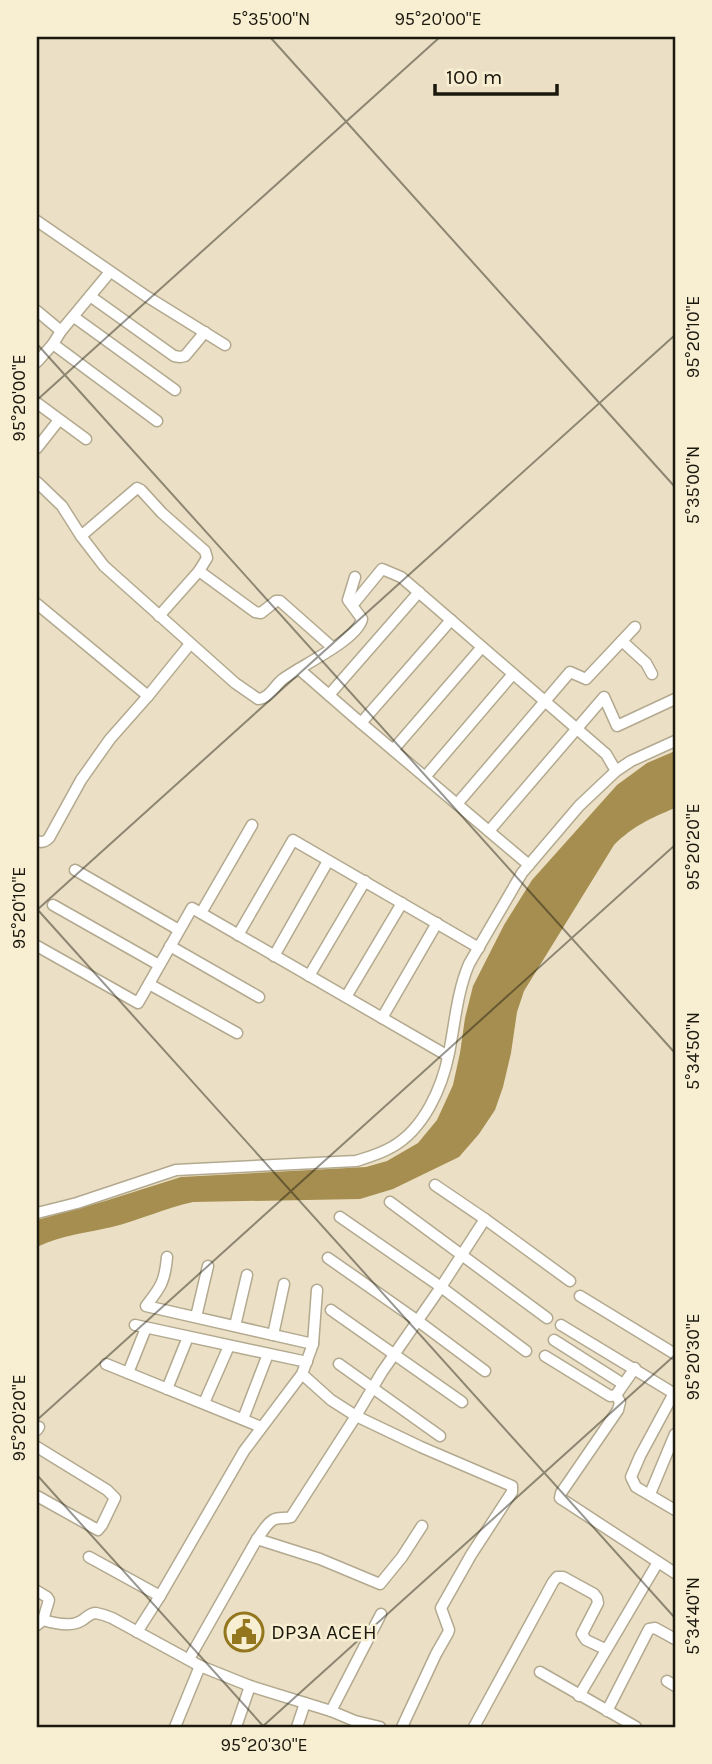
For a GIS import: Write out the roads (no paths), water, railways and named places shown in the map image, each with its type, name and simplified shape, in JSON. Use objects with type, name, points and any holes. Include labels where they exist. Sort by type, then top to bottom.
[{"type":"street","points":[[37,221],[110,272],[225,345]]},
{"type":"street","points":[[37,362],[110,272]]},
{"type":"street","points":[[90,296],[174,356],[185,356],[205,332]]},
{"type":"street","points":[[37,311],[61,331]]},
{"type":"street","points":[[74,317],[175,390]]},
{"type":"street","points":[[53,344],[157,421]]},
{"type":"street","points":[[37,403],[86,439]]},
{"type":"street","points":[[37,448],[59,420]]},
{"type":"street","points":[[37,482],[62,506],[104,566],[191,645],[258,699],[266,697],[281,681],[359,628],[362,622],[360,616],[348,600],[355,577]]},
{"type":"street","points":[[81,536],[133,490],[139,489],[205,551],[207,558],[199,571],[159,616]]},
{"type":"street","points":[[355,602],[382,569],[401,577],[606,754],[616,771]]},
{"type":"street","points":[[199,571],[255,612],[261,613],[276,601],[280,601],[333,648]]},
{"type":"street","points":[[329,695],[419,592]]},
{"type":"street","points":[[37,604],[148,696]]},
{"type":"street","points":[[361,723],[451,620]]},
{"type":"street","points":[[457,804],[570,672],[586,678],[635,627]]},
{"type":"street","points":[[622,641],[646,663],[652,674]]},
{"type":"street","points":[[37,841],[49,838],[81,780],[110,739],[191,645]]},
{"type":"street","points":[[393,750],[482,647]]},
{"type":"street","points":[[299,669],[529,865]]},
{"type":"street","points":[[425,778],[513,674]]},
{"type":"street","points":[[489,831],[604,697],[617,726],[675,699]]},
{"type":"street","points":[[37,1213],[77,1203],[176,1170],[356,1161],[393,1147],[408,1136],[423,1118],[439,1086],[448,1056],[454,1014],[464,976],[522,873],[579,806],[616,771],[631,761],[675,741]]},
{"type":"street","points":[[201,913],[252,825]]},
{"type":"street","points":[[238,935],[293,840],[479,947]]},
{"type":"street","points":[[274,956],[328,861]]},
{"type":"street","points":[[75,870],[179,929]]},
{"type":"street","points":[[309,976],[365,881]]},
{"type":"street","points":[[346,997],[402,903]]},
{"type":"street","points":[[54,905],[159,965]]},
{"type":"street","points":[[37,946],[138,1003],[192,908],[448,1056]]},
{"type":"street","points":[[382,1018],[437,923]]},
{"type":"street","points":[[170,946],[259,997]]},
{"type":"street","points":[[149,984],[237,1033]]},
{"type":"street","points":[[435,1185],[570,1281]]},
{"type":"street","points":[[390,1202],[547,1318]]},
{"type":"street","points":[[340,1217],[441,1287],[526,1351]]},
{"type":"street","points":[[189,1659],[257,1539],[271,1521],[291,1517],[394,1354],[485,1219]]},
{"type":"street","points":[[167,1257],[165,1276],[146,1306],[313,1344]]},
{"type":"street","points":[[328,1258],[485,1371]]},
{"type":"street","points":[[196,1317],[208,1266]]},
{"type":"street","points":[[235,1326],[247,1275]]},
{"type":"street","points":[[274,1335],[285,1284]]},
{"type":"street","points":[[138,1632],[236,1464],[302,1374],[313,1344],[317,1290]]},
{"type":"street","points":[[580,1296],[675,1354]]},
{"type":"street","points":[[331,1310],[462,1402]]},
{"type":"street","points":[[135,1325],[307,1362]]},
{"type":"street","points":[[561,1325],[673,1392]]},
{"type":"street","points":[[128,1373],[146,1328]]},
{"type":"street","points":[[167,1389],[188,1337]]},
{"type":"street","points":[[554,1340],[623,1384]]},
{"type":"street","points":[[204,1404],[229,1346]]},
{"type":"street","points":[[243,1419],[268,1354]]},
{"type":"street","points":[[545,1356],[610,1396],[616,1395],[635,1368]]},
{"type":"street","points":[[106,1364],[261,1427]]},
{"type":"street","points":[[339,1364],[440,1436]]},
{"type":"street","points":[[302,1374],[331,1400],[356,1416],[512,1488],[441,1608],[449,1630],[402,1727]]},
{"type":"street","points":[[675,1380],[673,1392],[632,1472],[636,1487],[675,1510]]},
{"type":"street","points":[[616,1395],[620,1402],[618,1410],[560,1498],[675,1573]]},
{"type":"street","points":[[650,1494],[675,1434]]},
{"type":"street","points":[[37,1447],[112,1493],[115,1498],[98,1530],[38,1500]]},
{"type":"street","points":[[257,1539],[320,1559],[380,1584],[422,1526]]},
{"type":"street","points":[[89,1557],[160,1596]]},
{"type":"street","points":[[579,1696],[657,1562]]},
{"type":"street","points":[[474,1727],[557,1577],[563,1577],[597,1598],[598,1604],[582,1634],[586,1640],[605,1649]]},
{"type":"street","points":[[37,1591],[49,1600],[40,1622],[68,1624],[80,1622],[91,1614],[112,1618],[200,1666],[250,1686],[331,1711],[354,1724],[380,1727]]},
{"type":"street","points":[[331,1711],[381,1614]]},
{"type":"street","points":[[607,1712],[649,1629],[655,1628],[675,1639]]},
{"type":"street","points":[[175,1727],[200,1666]]},
{"type":"street","points":[[540,1672],[636,1727]]},
{"type":"street","points":[[236,1727],[250,1686]]},
{"type":"street","points":[[297,1727],[305,1703]]},
{"type":"place","name":"DP3A ACEH","points":[[244,1632]]}]
